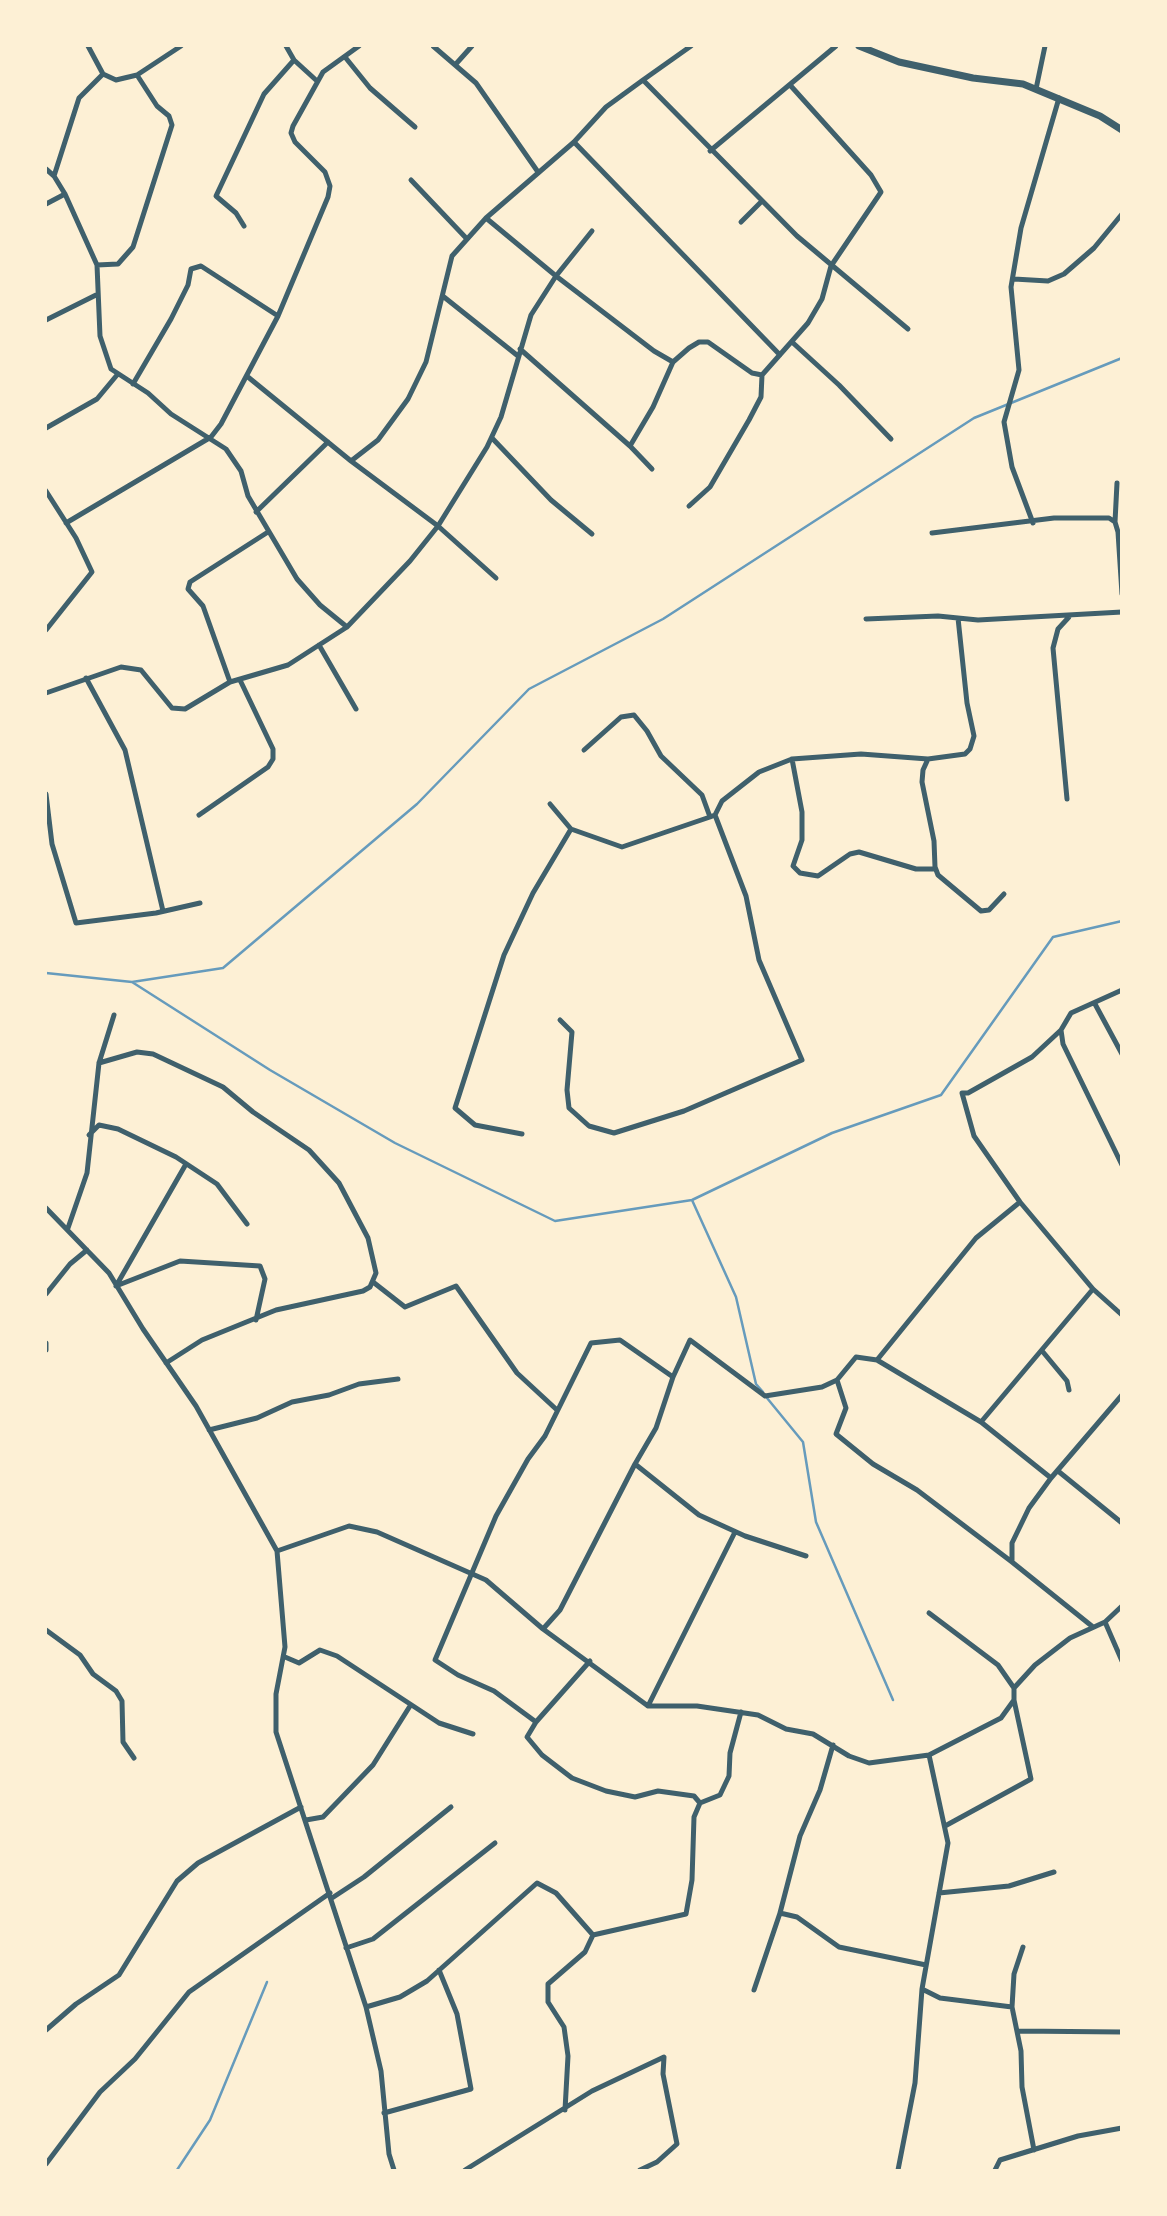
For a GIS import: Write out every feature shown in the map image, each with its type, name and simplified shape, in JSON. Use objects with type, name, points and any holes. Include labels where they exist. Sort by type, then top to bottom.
[{"type":"street","points":[[88,46],[103,74],[116,80],[137,75],[181,46]]},
{"type":"street","points":[[286,46],[294,60],[317,80]]},
{"type":"street","points":[[433,46],[476,83],[538,172]]},
{"type":"street","points":[[455,65],[472,46]]},
{"type":"street","points":[[351,461],[378,440],[408,399],[426,362],[452,256],[486,218],[574,142],[606,107],[691,46]]},
{"type":"street","points":[[710,151],[836,46]]},
{"type":"street","points":[[859,46],[899,62],[973,78],[1023,84],[1100,116],[1122,130]]},
{"type":"street","points":[[1036,89],[1045,46]]},
{"type":"street","points":[[66,523],[211,437],[248,377],[278,316],[326,205],[330,186],[325,172],[295,142],[291,133],[317,80],[354,47]]},
{"type":"street","points":[[345,57],[370,88],[415,127]]},
{"type":"street","points":[[244,226],[236,213],[215,196],[264,94],[294,60]]},
{"type":"street","points":[[54,176],[75,107],[86,90],[103,74]]},
{"type":"street","points":[[97,264],[118,264],[133,247],[172,125],[169,116],[157,107],[137,75]]},
{"type":"street","points":[[643,80],[761,202],[831,266],[908,328]]},
{"type":"street","points":[[688,506],[710,487],[761,397],[762,376],[792,342],[822,299],[831,266],[881,192],[871,175],[789,85]]},
{"type":"street","points":[[1033,523],[1012,467],[1004,422],[1019,370],[1011,287],[1021,228],[1059,99]]},
{"type":"street","points":[[574,142],[780,355]]},
{"type":"street","points":[[46,169],[54,176],[65,194],[97,264],[99,283],[96,295],[103,349],[111,369],[172,415],[211,437],[234,458],[257,512],[297,579],[320,605],[347,627]]},
{"type":"street","points":[[411,180],[467,239]]},
{"type":"street","points":[[46,204],[65,194]]},
{"type":"street","points":[[741,222],[761,202]]},
{"type":"street","points":[[1014,279],[1048,281],[1064,274],[1094,248],[1122,214]]},
{"type":"street","points":[[486,218],[556,276],[654,351],[673,362]]},
{"type":"street","points":[[46,693],[121,667],[141,670],[172,708],[185,709],[230,682],[288,665],[347,627],[403,569],[438,526],[492,438],[531,315],[556,276],[592,231]]},
{"type":"street","points":[[133,384],[172,319],[188,285],[191,269],[201,266],[278,316]]},
{"type":"street","points":[[46,320],[96,295]]},
{"type":"street","points":[[444,297],[519,353],[630,446],[652,470]]},
{"type":"street","points":[[630,446],[653,407],[673,362],[699,342],[708,342],[752,373],[762,376]]},
{"type":"street","points":[[792,342],[839,385],[891,439]]},
{"type":"street","points":[[46,428],[97,399],[117,375]]},
{"type":"street","points":[[248,377],[351,461],[438,526],[496,578]]},
{"type":"street","points":[[492,438],[551,499],[592,534]]},
{"type":"street","points":[[257,512],[328,442]]},
{"type":"street","points":[[1117,483],[1115,522],[1122,594]]},
{"type":"street","points":[[46,490],[92,572],[46,629]]},
{"type":"street","points":[[932,533],[1101,516],[1115,522]]},
{"type":"street","points":[[230,682],[203,606],[188,589],[190,582],[268,532]]},
{"type":"street","points":[[866,619],[923,616],[1069,617],[1122,612]]},
{"type":"street","points":[[1067,799],[1053,648],[1058,629],[1069,617]]},
{"type":"street","points":[[550,804],[571,829],[622,847],[713,816],[722,801],[759,772],[792,759],[861,754],[928,759],[965,754],[971,749],[974,736],[967,703],[958,618]]},
{"type":"street","points":[[319,645],[356,709]]},
{"type":"street","points":[[86,678],[125,750],[163,911]]},
{"type":"street","points":[[199,815],[268,767],[273,759],[273,749],[240,680]]},
{"type":"street","points":[[560,1020],[572,1032],[567,1090],[569,1108],[589,1126],[614,1133],[684,1111],[802,1060],[759,960],[746,896],[702,795],[661,755],[648,731],[634,715],[621,717],[584,750]]},
{"type":"street","points":[[792,759],[802,812],[802,840],[793,866],[800,873],[818,876],[859,852],[916,869],[935,869],[981,911],[989,910],[1004,894]]},
{"type":"street","points":[[928,759],[922,782],[934,841],[935,869]]},
{"type":"street","points":[[46,794],[55,853],[76,923],[200,903]]},
{"type":"street","points":[[522,1134],[475,1125],[455,1108],[504,955],[533,893],[571,829]]},
{"type":"street","points":[[46,853],[55,853]]},
{"type":"street","points":[[1122,990],[1071,1013],[1062,1030],[1032,1057],[968,1093],[962,1093],[974,1136],[1020,1202],[1093,1289],[1122,1315]]},
{"type":"street","points":[[1095,1004],[1122,1054]]},
{"type":"street","points":[[68,1228],[87,1173],[89,1135],[99,1063],[114,1015]]},
{"type":"street","points":[[1062,1030],[1063,1044],[1122,1165]]},
{"type":"street","points":[[99,1063],[137,1052],[153,1054],[223,1087],[253,1112],[309,1150],[338,1183],[368,1238],[376,1273],[373,1282],[363,1291],[276,1310],[202,1340],[166,1363]]},
{"type":"street","points":[[89,1135],[99,1125],[118,1129],[186,1164],[217,1184],[247,1224]]},
{"type":"street","points":[[117,1286],[186,1164]]},
{"type":"street","points":[[877,1360],[976,1238],[1020,1202]]},
{"type":"street","points":[[46,1208],[68,1228],[117,1286],[209,1430],[277,1551],[285,1657],[276,1694],[276,1732],[366,2007],[382,2071],[388,2154],[394,2171]]},
{"type":"street","points":[[46,1294],[70,1264],[87,1250]]},
{"type":"street","points":[[117,1286],[180,1261],[260,1266],[265,1279],[256,1320]]},
{"type":"street","points":[[373,1282],[404,1307],[456,1286],[517,1373],[557,1410]]},
{"type":"street","points":[[981,1422],[1043,1352],[1093,1289]]},
{"type":"street","points":[[536,1722],[494,1691],[458,1675],[435,1660],[496,1516],[528,1459],[545,1436],[594,1341],[620,1340],[673,1377]]},
{"type":"street","points":[[543,1629],[560,1610],[656,1428],[673,1377],[690,1340],[765,1396],[822,1387],[837,1380],[856,1357],[877,1360],[981,1422],[1051,1478]]},
{"type":"street","points":[[46,1343],[46,1350]]},
{"type":"street","points":[[1043,1352],[1066,1381],[1069,1390]]},
{"type":"street","points":[[209,1430],[257,1418],[292,1402],[329,1395],[359,1384],[398,1379]]},
{"type":"street","points":[[837,1380],[846,1408],[836,1434],[873,1464],[917,1490],[1093,1627]]},
{"type":"street","points":[[1012,1562],[1012,1543],[1029,1508],[1122,1395]]},
{"type":"street","points":[[635,1464],[699,1515],[735,1532],[806,1556]]},
{"type":"street","points":[[1058,1471],[1122,1523]]},
{"type":"street","points":[[277,1551],[349,1526],[377,1532],[472,1571],[543,1629],[648,1706],[689,1705],[758,1716],[786,1729],[813,1734],[869,1763],[929,1755],[1001,1718],[1014,1700]]},
{"type":"street","points":[[648,1706],[735,1532]]},
{"type":"street","points":[[1014,1688],[1035,1665],[1070,1637],[1105,1622],[1122,1606]]},
{"type":"street","points":[[929,1613],[998,1665],[1014,1688],[1014,1700],[1031,1779],[945,1826]]},
{"type":"street","points":[[1105,1622],[1122,1661]]},
{"type":"street","points":[[46,1630],[80,1655],[93,1674],[116,1691],[122,1701],[123,1742],[134,1758]]},
{"type":"street","points":[[285,1657],[299,1663],[320,1650],[329,1653],[439,1723],[473,1734]]},
{"type":"street","points":[[590,1661],[536,1722],[527,1737],[542,1755],[572,1778],[606,1791],[635,1797],[658,1791],[694,1796],[700,1803]]},
{"type":"street","points":[[306,1820],[323,1816],[373,1765],[410,1706]]},
{"type":"street","points":[[593,1935],[686,1914],[692,1880],[694,1817],[700,1803],[720,1795],[729,1776],[730,1752],[741,1712]]},
{"type":"street","points":[[754,1990],[780,1913],[800,1836],[820,1790],[833,1745]]},
{"type":"street","points":[[898,2171],[915,2083],[922,1989],[948,1843],[929,1755]]},
{"type":"street","points":[[46,2030],[76,2004],[118,1975],[177,1881],[198,1863],[301,1807]]},
{"type":"street","points":[[46,2164],[100,2092],[135,2059],[189,1992],[331,1896],[364,1877],[451,1807]]},
{"type":"street","points":[[346,1948],[373,1940],[495,1843]]},
{"type":"street","points":[[939,1893],[1009,1886],[1054,1872]]},
{"type":"street","points":[[366,2007],[400,1997],[439,1970],[537,1884],[556,1893],[593,1935]]},
{"type":"street","points":[[780,1913],[797,1917],[839,1947],[926,1965]]},
{"type":"street","points":[[565,2110],[568,2056],[564,2027],[548,2002],[548,1984],[585,1952],[593,1935]]},
{"type":"street","points":[[1023,1947],[1014,1974],[1012,2007],[1022,2087],[1034,2150]]},
{"type":"street","points":[[384,2113],[471,2089],[457,2014],[439,1970]]},
{"type":"street","points":[[922,1989],[940,1998],[1012,2007]]},
{"type":"street","points":[[1017,2031],[1122,2032]]},
{"type":"street","points":[[465,2171],[592,2091],[664,2057],[663,2074],[677,2144],[657,2162],[640,2171]]},
{"type":"street","points":[[995,2171],[1000,2160],[1078,2136],[1122,2128]]},
{"type":"waterway","points":[[46,973],[132,982],[223,968],[417,804],[529,689],[663,619],[974,418],[1122,358]]},
{"type":"waterway","points":[[132,982],[270,1070],[395,1143],[555,1221],[692,1200],[832,1133],[941,1095],[1053,937],[1122,921]]},
{"type":"waterway","points":[[692,1200],[736,1297],[756,1384],[763,1392]]},
{"type":"waterway","points":[[767,1398],[803,1442],[816,1522],[893,1700]]},
{"type":"waterway","points":[[177,2170],[210,2120],[267,1982]]}]
